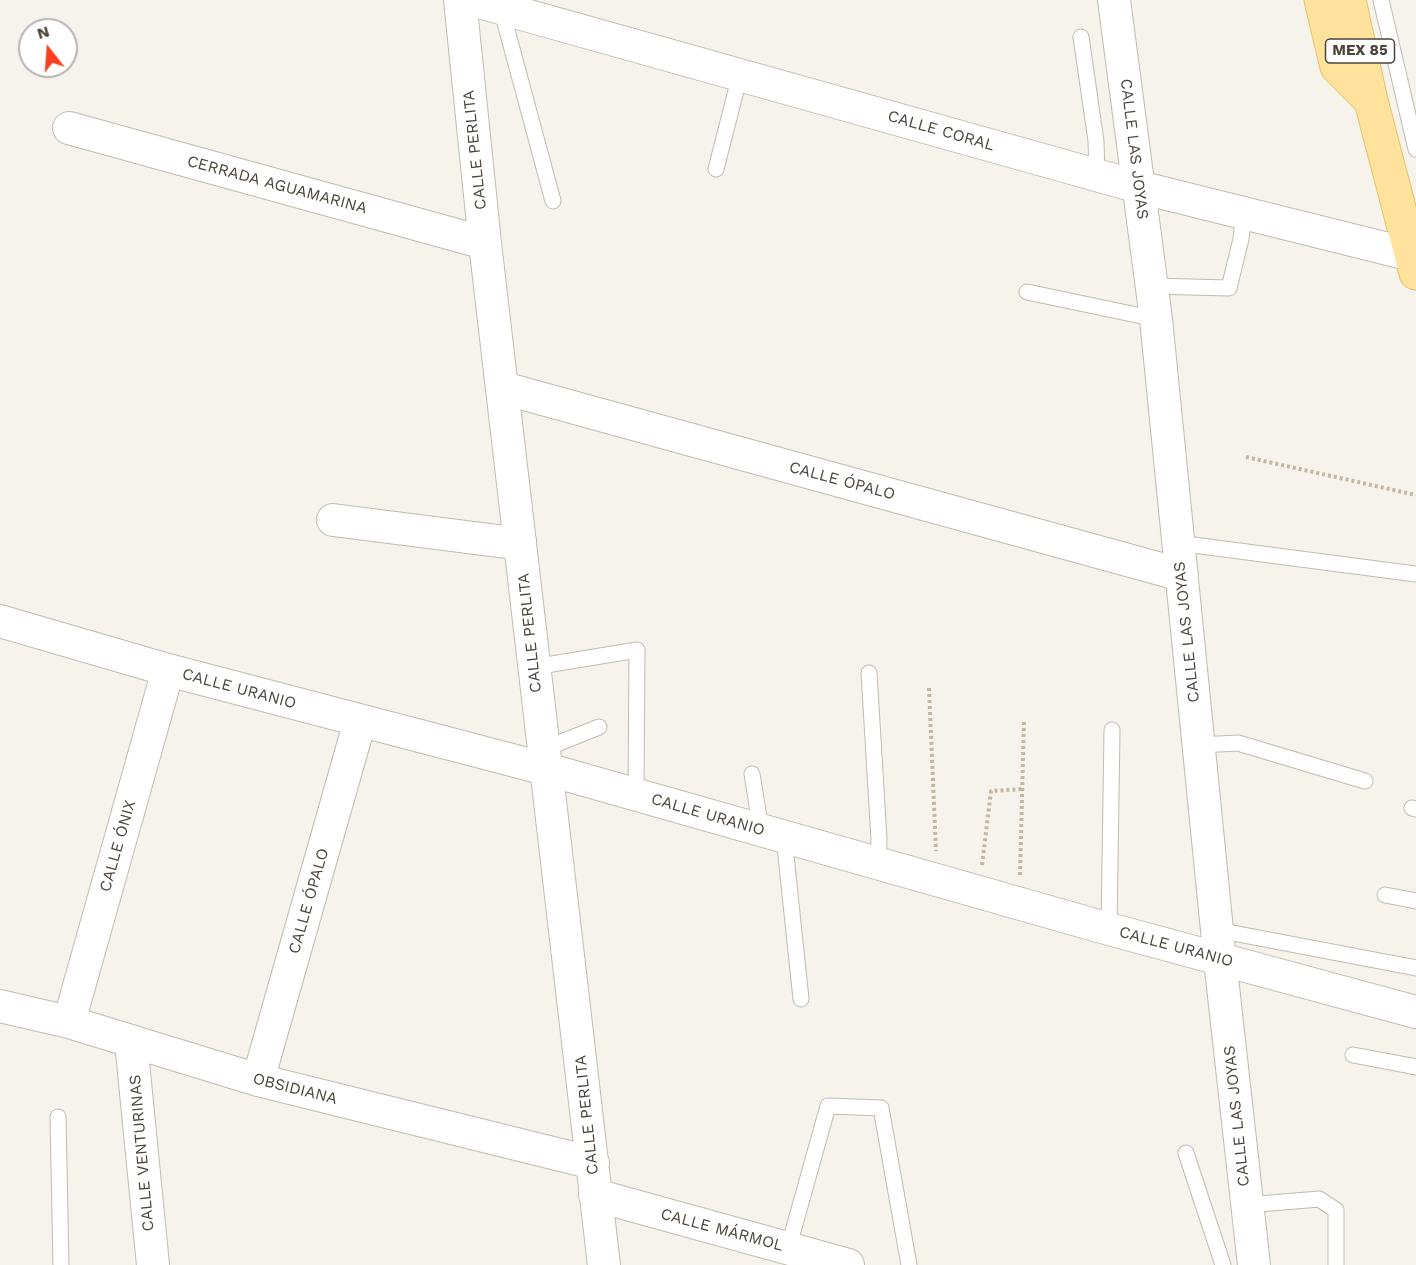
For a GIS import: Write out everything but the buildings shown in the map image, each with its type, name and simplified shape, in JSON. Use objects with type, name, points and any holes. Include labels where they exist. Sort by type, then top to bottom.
[{"type":"main road","points":[[1322,0],[1337,67],[1371,102]]},
{"type":"main road","name":"MEX 85","points":[[1348,0],[1371,102],[1414,264]]},
{"type":"street","name":"CALLE PERLITA","points":[[460,0],[485,243],[604,1265]]},
{"type":"street","name":"CALLE LAS JOYAS","points":[[1114,0],[1156,319],[1219,945],[1254,1265]]},
{"type":"street","name":"CALLE CORAL","points":[[487,4],[1139,187],[1244,212],[1414,264]]},
{"type":"street","name":"CERRADA AGUAMARINA","points":[[69,128],[485,243]]},
{"type":"street","name":"CALLE ÓPALO","points":[[503,388],[1182,575]]},
{"type":"street","points":[[333,520],[506,542],[520,541]]},
{"type":"street","name":"CALLE URANIO","points":[[0,621],[360,722],[545,759],[636,795],[1109,929],[1219,945],[1416,1012]]},
{"type":"street","name":"CALLE ÓNIX","points":[[69,1022],[168,670]]},
{"type":"street","name":"CALLE ÓPALO","points":[[258,1080],[360,722]]},
{"type":"street","name":"OBSIDIANA","points":[[0,1006],[69,1022],[258,1080],[593,1163]]},
{"type":"street","name":"CALLE VENTURINAS","points":[[131,1042],[153,1265]]},
{"type":"street","name":"CALLE MÁRMOL","points":[[595,1196],[789,1257],[848,1265]]},
{"type":"lane","points":[[1381,0],[1416,149]]},
{"type":"lane","points":[[1388,0],[1416,117]]},
{"type":"lane","points":[[487,4],[553,201]]},
{"type":"lane","points":[[1081,37],[1096,141],[1097,175]]},
{"type":"lane","points":[[716,169],[740,75]]},
{"type":"lane","points":[[1152,286],[1229,288],[1241,239],[1244,212]]},
{"type":"lane","points":[[1027,292],[1156,319]]},
{"type":"lane","points":[[1178,543],[1416,574]]},
{"type":"lane","points":[[534,667],[637,650],[636,795]]},
{"type":"lane","points":[[869,673],[879,839],[878,864]]},
{"type":"lane","points":[[545,759],[599,727]]},
{"type":"lane","points":[[1109,929],[1112,730]]},
{"type":"lane","points":[[1199,745],[1238,743],[1365,781]]},
{"type":"lane","points":[[752,774],[773,834],[801,999]]},
{"type":"lane","points":[[1385,895],[1416,901]]},
{"type":"lane","points":[[1219,945],[1416,968]]},
{"type":"lane","points":[[1353,1055],[1416,1067]]},
{"type":"lane","points":[[789,1257],[828,1106],[881,1108],[909,1265]]},
{"type":"lane","points":[[58,1117],[61,1265]]},
{"type":"lane","points":[[1186,1153],[1223,1265]]},
{"type":"lane","points":[[1247,1205],[1319,1200],[1336,1210],[1336,1265]]},
{"type":"path","points":[[1246,457],[1416,495]]},
{"type":"path","points":[[929,688],[936,856],[934,879]]},
{"type":"path","points":[[1017,903],[1020,883],[1024,719]]},
{"type":"path","points":[[977,891],[991,791],[1023,789]]}]
